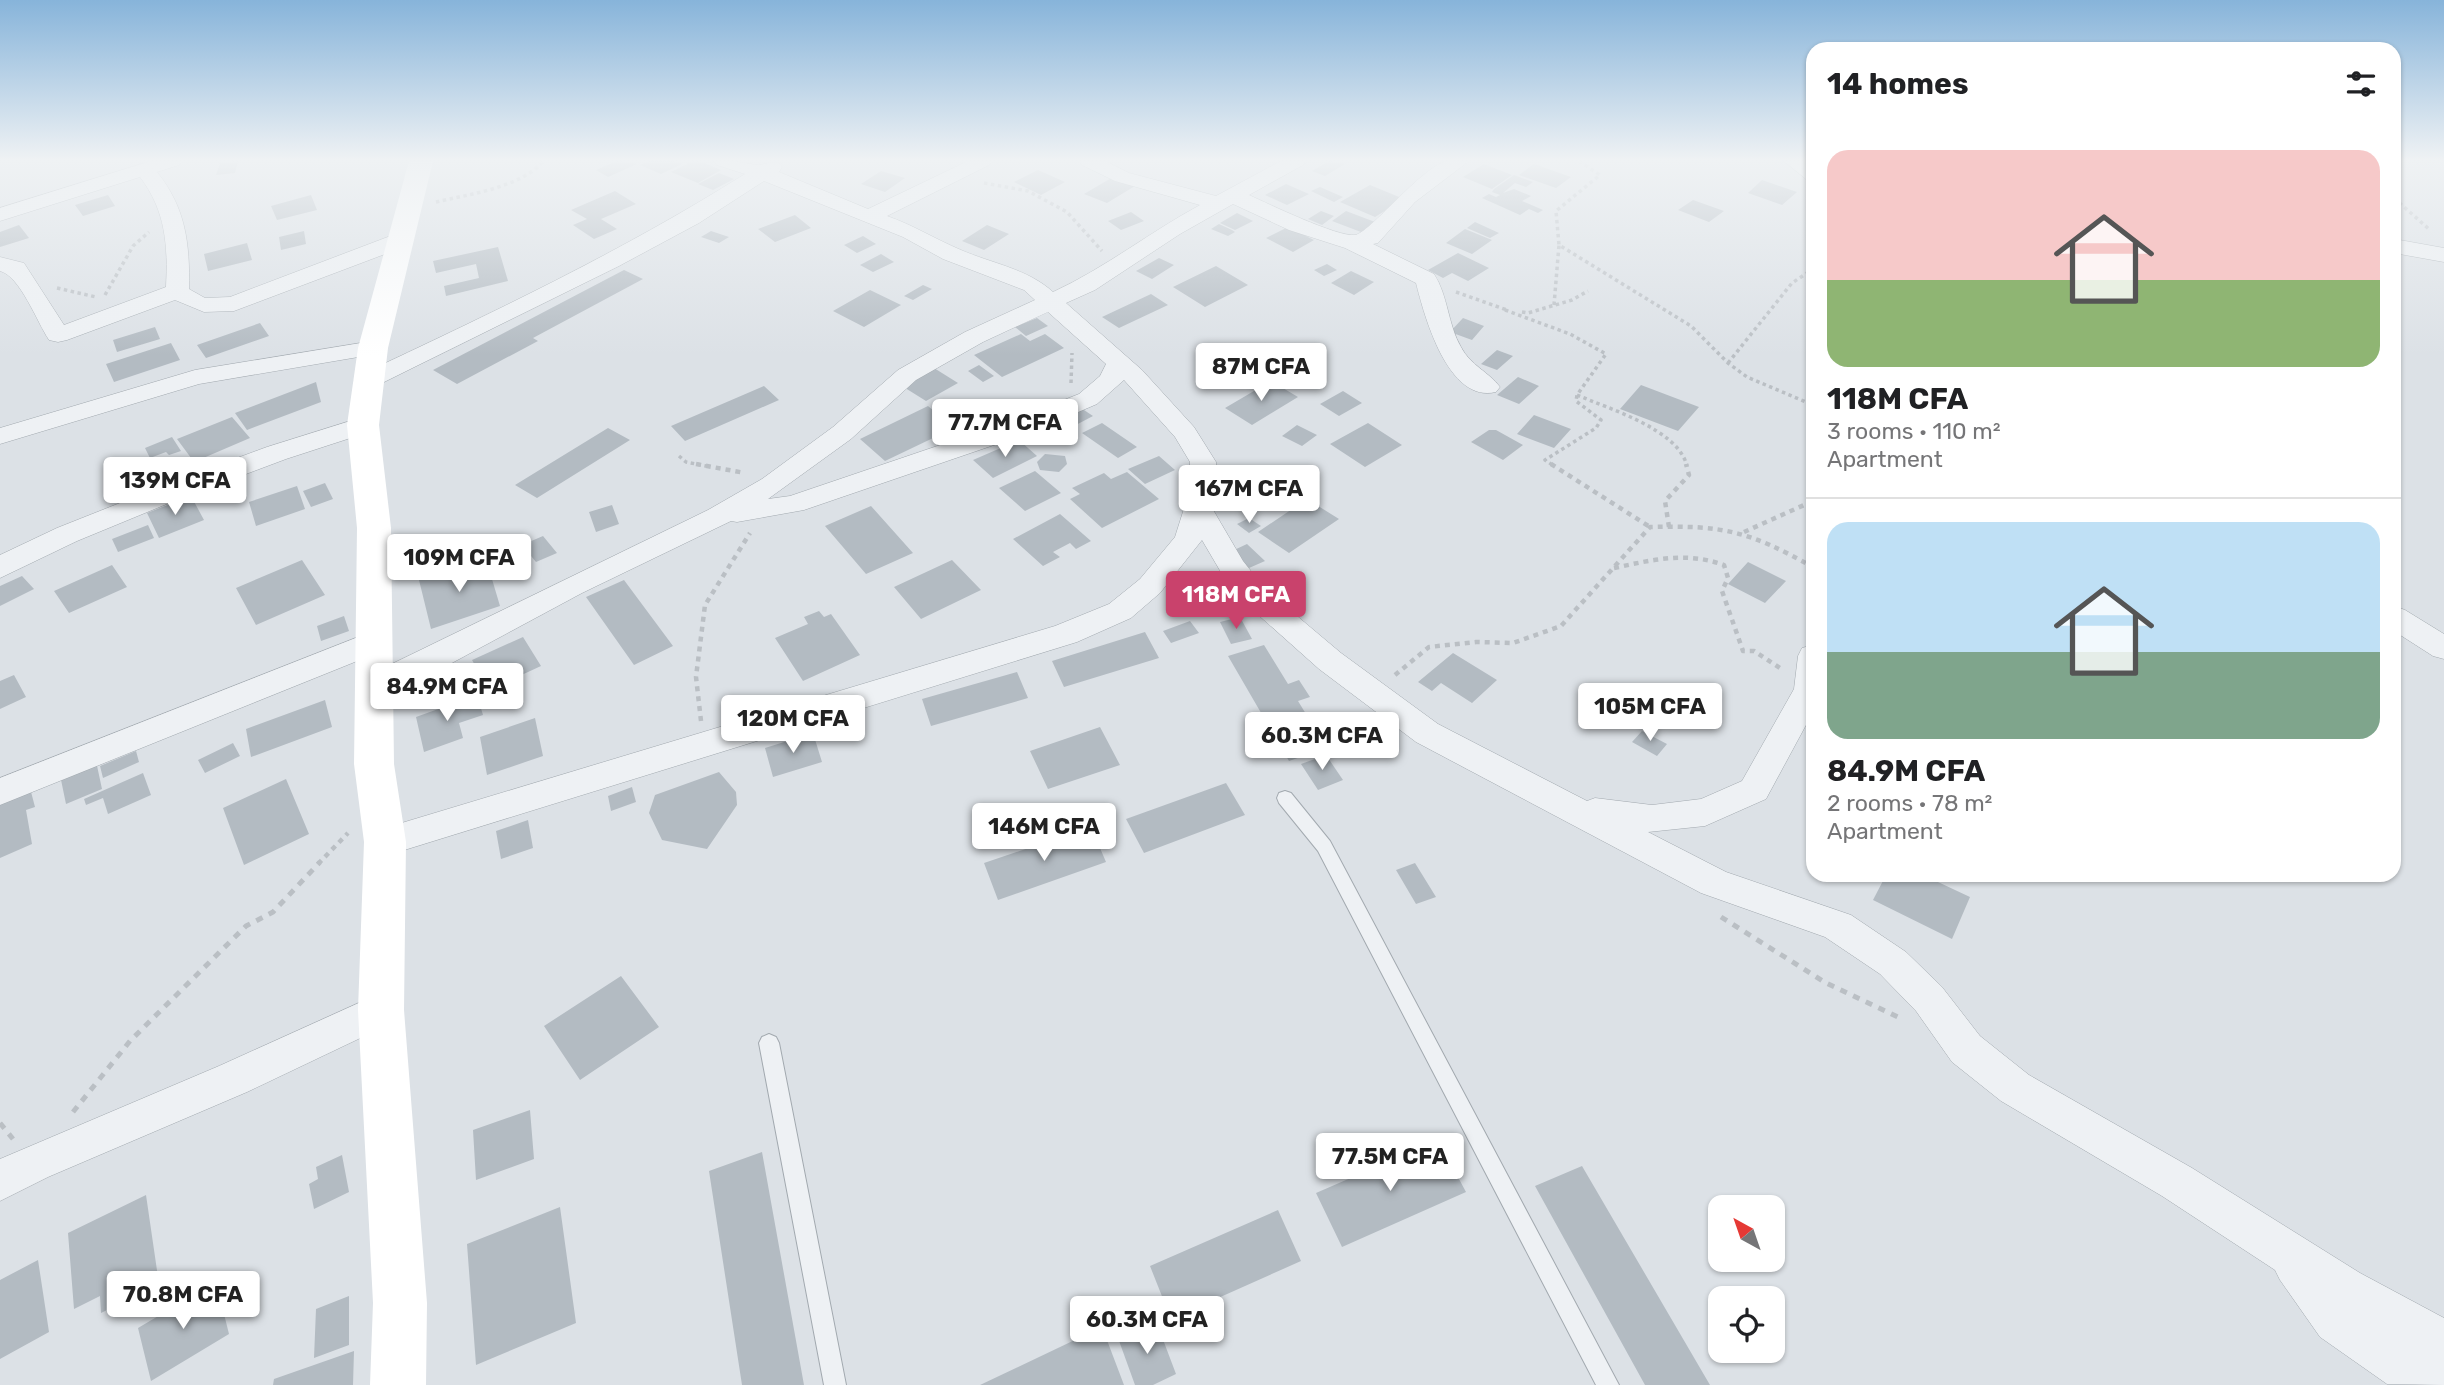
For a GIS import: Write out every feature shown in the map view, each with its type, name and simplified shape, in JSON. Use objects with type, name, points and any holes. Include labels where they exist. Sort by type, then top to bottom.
[{"type":"main road","points":[[393,1382],[400,1303],[381,1010],[385,842],[374,764],[374,528],[363,425],[370,364],[406,226]]},
{"type":"street","points":[[175,226],[179,237],[177,291]]},
{"type":"street","points":[[177,291],[190,302],[207,307],[233,304],[402,226]]},
{"type":"street","points":[[0,436],[195,377],[370,364],[512,312],[677,226]]},
{"type":"street","points":[[385,842],[1066,634],[1120,611],[1150,586],[1188,540],[1202,496],[1203,462],[1185,433],[1119,363],[1043,294],[893,226]]},
{"type":"street","points":[[376,685],[439,656],[572,586],[718,516],[768,497],[907,374],[1043,294],[1087,285],[1180,226]]},
{"type":"street","points":[[1299,226],[1353,243],[1426,279],[1448,351],[1471,377],[1487,387]]},
{"type":"street","points":[[1353,243],[1370,238],[1382,226]]},
{"type":"street","points":[[2401,246],[2440,245]]},
{"type":"street","points":[[0,264],[16,268],[58,335],[116,316],[177,291]]},
{"type":"street","points":[[768,497],[794,504],[897,470],[1069,407],[1088,399],[1111,380],[1119,363]]},
{"type":"street","points":[[0,568],[84,527],[228,470],[304,442],[363,425]]},
{"type":"street","points":[[1198,508],[1232,567],[1256,597],[1330,661],[1427,733],[1714,883],[1838,926],[1893,963],[1929,999],[1966,1049],[2015,1088],[2177,1182],[2344,1289],[2444,1342]]},
{"type":"street","points":[[2401,621],[2444,648]]},
{"type":"street","points":[[0,792],[376,641]]},
{"type":"street","points":[[1573,809],[1651,819],[1705,812],[1754,790],[1806,690]]},
{"type":"street","points":[[16,1172],[233,1079],[381,1010]]},
{"type":"street","points":[[2284,1250],[2336,1321],[2416,1376]]},
{"type":"lane","points":[[1285,798],[1324,846],[1608,1385]]},
{"type":"lane","points":[[769,1043],[835,1385]]},
{"type":"path","points":[[104,298],[133,246],[156,226]]},
{"type":"path","points":[[1079,226],[1115,265]]},
{"type":"path","points":[[1554,305],[1559,245],[1557,226]]},
{"type":"path","points":[[2421,226],[2440,245]]},
{"type":"path","points":[[1559,245],[1691,326],[1728,363],[1747,377],[1806,402]]},
{"type":"path","points":[[1728,363],[1792,283],[1806,274]]},
{"type":"path","points":[[1426,279],[1570,334],[1606,354],[1577,395],[1576,401],[1591,410],[1601,421],[1595,428],[1545,460],[1650,527],[1743,533],[1772,544],[1806,563]]},
{"type":"path","points":[[31,288],[58,289],[90,297],[151,302]]},
{"type":"path","points":[[1504,310],[1528,313],[1588,291]]},
{"type":"path","points":[[1069,407],[1073,345],[1086,334]]},
{"type":"path","points":[[1577,395],[1664,434],[1685,458],[1689,475],[1665,501],[1669,527]]},
{"type":"path","points":[[679,456],[686,462],[740,471],[768,497],[705,605],[696,677],[704,744]]},
{"type":"path","points":[[1743,533],[1806,504]]},
{"type":"path","points":[[1373,693],[1429,647],[1476,642],[1513,643],[1561,626],[1650,527]]},
{"type":"path","points":[[1613,568],[1677,556],[1705,557],[1724,565],[1728,578],[1722,591],[1743,651],[1754,651],[1781,669],[1806,677]]},
{"type":"path","points":[[16,1172],[130,1041],[246,926],[273,912],[380,800]]},
{"type":"building","points":[[19,226],[29,238],[0,247],[0,232]]},
{"type":"building","points":[[574,226],[612,226],[617,229],[594,239]]},
{"type":"building","points":[[767,226],[808,226],[811,228],[775,242],[758,229]]},
{"type":"building","points":[[986,226],[1009,234],[984,250],[962,241]]},
{"type":"building","points":[[1115,226],[1132,226],[1121,230]]},
{"type":"building","points":[[1222,226],[1235,232],[1228,236],[1211,229]]},
{"type":"building","points":[[1226,226],[1244,226],[1235,230]]},
{"type":"building","points":[[1344,226],[1370,226],[1361,232]]},
{"type":"building","points":[[1483,226],[1499,233],[1490,238],[1467,228]]},
{"type":"building","points":[[1288,227],[1314,240],[1293,252],[1266,238]]},
{"type":"building","points":[[1465,229],[1492,240],[1472,254],[1446,243]]},
{"type":"building","points":[[304,231],[306,244],[281,250],[279,237]]},
{"type":"building","points":[[711,231],[729,237],[719,243],[701,237]]},
{"type":"building","points":[[863,236],[876,244],[857,253],[844,245]]},
{"type":"building","points":[[247,243],[252,260],[208,271],[204,254]]},
{"type":"building","points":[[498,247],[508,281],[446,296],[444,286],[479,278],[476,264],[436,273],[433,261]]},
{"type":"building","points":[[1458,253],[1489,268],[1468,281],[1452,273],[1443,278],[1428,270]]},
{"type":"building","points":[[881,254],[894,262],[873,272],[860,265]]},
{"type":"building","points":[[1159,258],[1174,265],[1152,279],[1136,271]]},
{"type":"building","points":[[1327,264],[1337,270],[1324,276],[1314,270]]},
{"type":"building","points":[[1216,266],[1248,285],[1205,307],[1173,287]]},
{"type":"building","points":[[624,270],[643,279],[533,338],[538,341],[457,384],[433,370]]},
{"type":"building","points":[[1351,271],[1374,282],[1354,295],[1331,283]]},
{"type":"building","points":[[923,285],[932,289],[913,300],[904,296]]},
{"type":"building","points":[[870,290],[901,305],[864,327],[833,311]]},
{"type":"building","points":[[1151,294],[1168,305],[1119,328],[1102,317]]},
{"type":"building","points":[[1037,318],[1048,326],[1026,336],[1015,327]]},
{"type":"building","points":[[1463,318],[1484,326],[1472,340],[1450,332]]},
{"type":"building","points":[[260,323],[269,336],[206,358],[197,345]]},
{"type":"building","points":[[155,327],[160,339],[117,352],[113,340]]},
{"type":"building","points":[[1021,334],[1030,341],[1045,334],[1064,348],[1002,377],[974,355]]},
{"type":"building","points":[[171,343],[180,360],[114,382],[106,364]]},
{"type":"building","points":[[1497,350],[1513,356],[1497,370],[1481,364]]},
{"type":"building","points":[[1237,351],[1263,367],[1237,381],[1218,369],[1213,372],[1206,367]]},
{"type":"building","points":[[979,365],[994,376],[983,382],[968,371]]},
{"type":"building","points":[[934,368],[958,383],[926,401],[902,386]]},
{"type":"building","points":[[1518,377],[1539,386],[1519,404],[1497,395]]},
{"type":"building","points":[[1271,381],[1298,397],[1252,425],[1225,408]]},
{"type":"building","points":[[316,382],[321,402],[247,430],[235,413]]},
{"type":"building","points":[[1641,385],[1699,407],[1678,431],[1620,409]]},
{"type":"building","points":[[764,386],[779,400],[685,441],[671,426]]},
{"type":"building","points":[[1343,391],[1362,403],[1339,416],[1320,404]]},
{"type":"building","points":[[928,406],[954,428],[885,461],[860,439]]},
{"type":"building","points":[[1078,406],[1093,416],[1074,426],[1060,415]]},
{"type":"building","points":[[1534,415],[1571,429],[1554,448],[1517,434]]},
{"type":"building","points":[[232,417],[250,438],[194,462],[177,439]]},
{"type":"building","points":[[1102,423],[1137,447],[1118,458],[1082,433]]},
{"type":"building","points":[[1368,423],[1402,445],[1365,467],[1330,444]]},
{"type":"building","points":[[1297,425],[1317,435],[1302,446],[1282,436]]},
{"type":"building","points":[[608,428],[630,440],[537,498],[515,485]]},
{"type":"building","points":[[1489,430],[1496,430],[1523,445],[1503,460],[1471,442]]},
{"type":"building","points":[[172,437],[181,451],[169,455],[166,452],[150,458],[145,448]]},
{"type":"building","points":[[1019,440],[1037,456],[993,478],[973,460]]},
{"type":"building","points":[[1045,454],[1065,456],[1067,464],[1059,472],[1040,470],[1037,462]]},
{"type":"building","points":[[1159,456],[1175,470],[1145,484],[1128,469]]},
{"type":"building","points":[[1271,469],[1293,484],[1266,500],[1244,485]]},
{"type":"building","points":[[1035,471],[1061,493],[1025,511],[999,488]]},
{"type":"building","points":[[1127,472],[1159,499],[1102,528],[1070,499],[1080,494],[1072,488],[1104,473],[1111,479]]},
{"type":"building","points":[[325,483],[333,499],[311,507],[303,491]]},
{"type":"building","points":[[297,486],[305,509],[256,526],[249,502]]},
{"type":"building","points":[[191,496],[204,520],[159,538],[147,513]]},
{"type":"building","points":[[1307,499],[1339,519],[1289,553],[1258,532]]},
{"type":"building","points":[[612,505],[619,524],[596,532],[589,512]]},
{"type":"building","points":[[871,506],[913,553],[866,574],[825,526]]},
{"type":"building","points":[[1060,514],[1091,541],[1076,549],[1070,543],[1053,552],[1060,557],[1043,566],[1013,539]]},
{"type":"building","points":[[1249,518],[1261,526],[1249,533],[1237,524]]},
{"type":"building","points":[[148,525],[154,538],[118,552],[112,539]]},
{"type":"building","points":[[543,536],[557,553],[536,562],[522,545]]},
{"type":"building","points":[[1247,544],[1265,561],[1249,568],[1232,551]]},
{"type":"building","points":[[519,546],[531,563],[506,574],[494,557]]},
{"type":"building","points":[[486,559],[500,606],[431,629],[419,580]]},
{"type":"building","points":[[302,560],[325,595],[256,625],[236,588]]},
{"type":"building","points":[[952,560],[981,590],[921,619],[894,587]]},
{"type":"building","points":[[1748,562],[1786,581],[1765,603],[1728,584]]},
{"type":"building","points":[[112,565],[127,587],[69,613],[54,591]]},
{"type":"building","points":[[22,576],[34,589],[0,606],[0,586]]},
{"type":"building","points":[[624,580],[673,646],[634,665],[586,597]]},
{"type":"building","points":[[819,611],[824,617],[831,614],[860,655],[803,681],[775,638],[808,624],[804,617]]},
{"type":"building","points":[[344,616],[349,631],[321,641],[317,626]]},
{"type":"building","points":[[1240,617],[1252,639],[1231,644],[1220,622]]},
{"type":"building","points":[[1190,621],[1199,633],[1171,643],[1163,631]]},
{"type":"building","points":[[1145,632],[1159,658],[1064,687],[1052,661]]},
{"type":"building","points":[[523,637],[541,666],[489,690],[472,660]]},
{"type":"building","points":[[1264,645],[1288,684],[1299,680],[1310,697],[1298,701],[1327,748],[1289,761],[1228,656]]},
{"type":"building","points":[[1453,653],[1497,680],[1472,703],[1441,683],[1432,691],[1418,682]]},
{"type":"building","points":[[1017,672],[1028,698],[931,726],[922,699]]},
{"type":"building","points":[[14,675],[26,697],[0,709],[0,681]]},
{"type":"building","points":[[477,695],[483,715],[459,723],[463,738],[424,752],[416,717]]},
{"type":"building","points":[[325,700],[332,727],[251,757],[246,729]]},
{"type":"building","points":[[535,718],[543,756],[487,775],[480,737]]},
{"type":"building","points":[[1100,727],[1120,765],[1048,789],[1030,751]]},
{"type":"building","points":[[1642,731],[1667,744],[1657,756],[1632,742]]},
{"type":"building","points":[[813,733],[822,762],[773,777],[765,748]]},
{"type":"building","points":[[233,743],[240,756],[205,773],[198,760]]},
{"type":"building","points":[[136,751],[139,762],[103,778],[100,766]]},
{"type":"building","points":[[1326,755],[1343,780],[1318,790],[1301,764]]},
{"type":"building","points":[[96,761],[102,789],[66,804],[60,775]]},
{"type":"building","points":[[719,772],[736,792],[737,805],[707,849],[662,840],[649,813],[655,795]]},
{"type":"building","points":[[143,773],[151,795],[108,814],[103,798],[86,805],[84,799]]},
{"type":"building","points":[[286,779],[309,834],[244,865],[223,808]]},
{"type":"building","points":[[1226,783],[1245,815],[1144,853],[1126,819]]},
{"type":"building","points":[[632,787],[636,802],[611,811],[608,796]]},
{"type":"building","points":[[30,788],[35,807],[26,810],[32,844],[0,858],[0,800]]},
{"type":"building","points":[[528,820],[533,848],[501,859],[496,831]]},
{"type":"building","points":[[1091,827],[1106,862],[998,900],[984,863]]},
{"type":"building","points":[[1415,863],[1436,897],[1416,904],[1396,870]]},
{"type":"building","points":[[1882,882],[1938,882],[1970,897],[1952,939],[1873,900]]},
{"type":"building","points":[[621,976],[659,1027],[580,1080],[544,1026]]},
{"type":"building","points":[[530,1110],[534,1159],[476,1180],[473,1130]]},
{"type":"building","points":[[1438,1140],[1466,1192],[1342,1247],[1316,1193]]},
{"type":"building","points":[[762,1152],[804,1385],[742,1385],[709,1171]]},
{"type":"building","points":[[342,1155],[349,1192],[314,1209],[309,1184],[318,1179],[316,1167]]},
{"type":"building","points":[[1582,1166],[1710,1385],[1645,1385],[1535,1186]]},
{"type":"building","points":[[146,1195],[159,1284],[101,1313],[100,1296],[74,1309],[68,1233]]},
{"type":"building","points":[[560,1207],[576,1323],[476,1365],[467,1244]]},
{"type":"building","points":[[1278,1210],[1301,1261],[1171,1319],[1150,1266]]},
{"type":"building","points":[[38,1260],[49,1332],[0,1359],[0,1280]]},
{"type":"building","points":[[216,1282],[229,1334],[151,1381],[138,1328]]},
{"type":"building","points":[[349,1296],[349,1345],[314,1358],[316,1309]]},
{"type":"building","points":[[1156,1321],[1176,1374],[1153,1385],[1135,1385],[1118,1338]]},
{"type":"building","points":[[1102,1327],[1124,1385],[980,1385]]},
{"type":"building","points":[[354,1351],[353,1385],[273,1385],[274,1379]]}]
